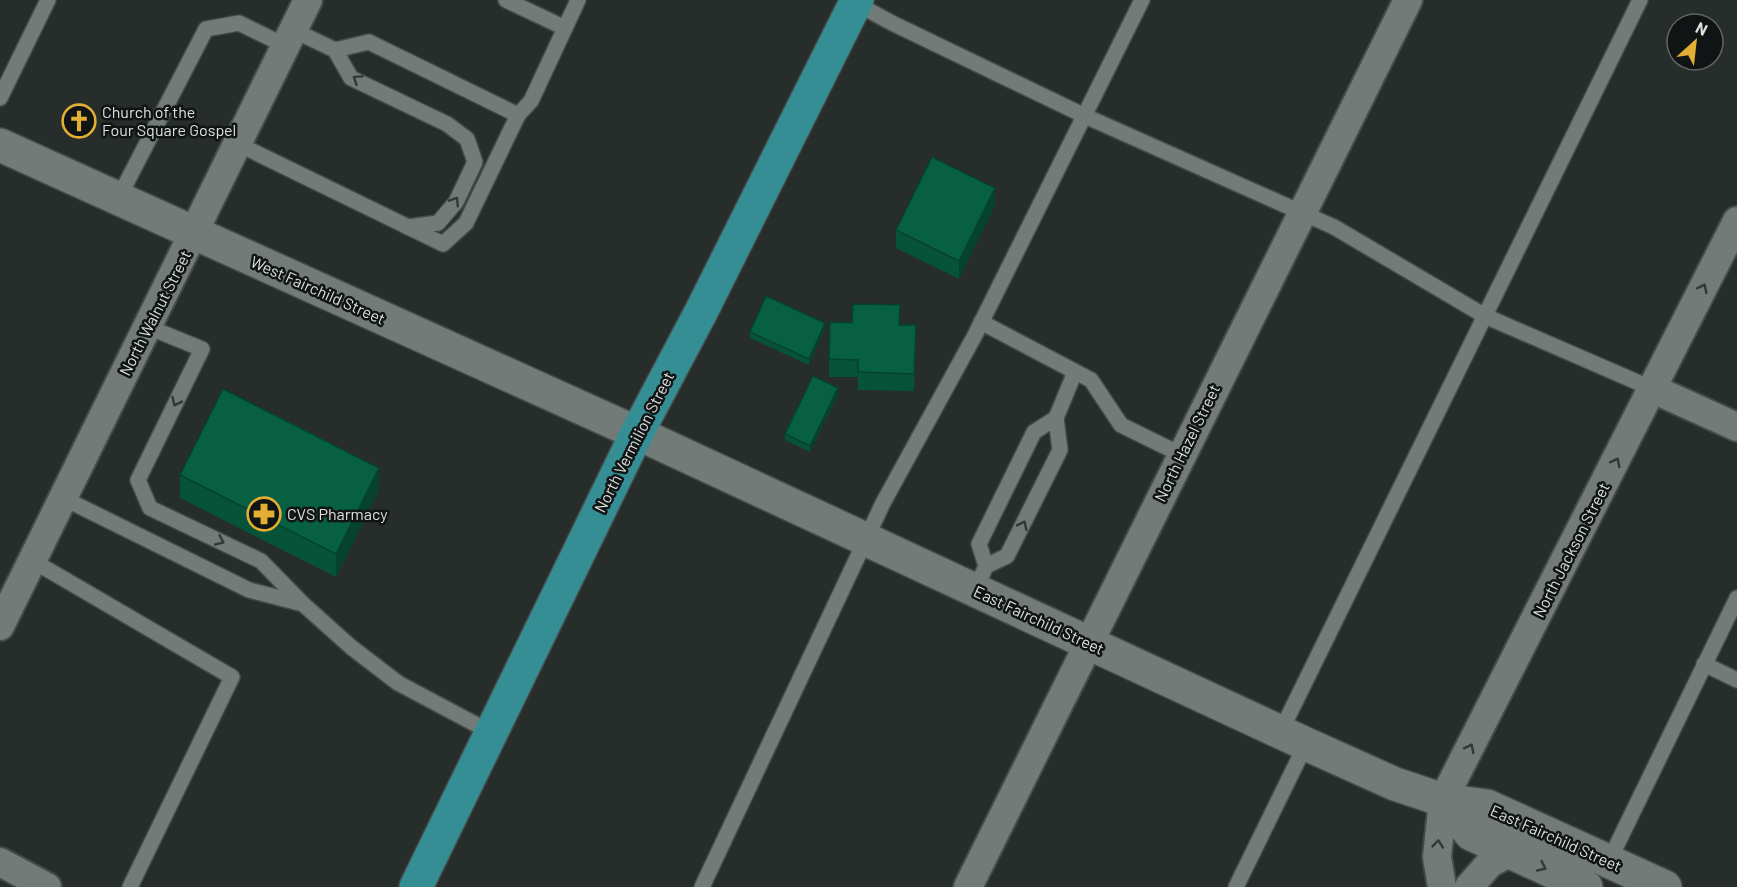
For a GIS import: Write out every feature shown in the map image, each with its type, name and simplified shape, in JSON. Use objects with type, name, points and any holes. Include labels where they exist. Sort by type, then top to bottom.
[{"type":"main road","name":"North Vermilion Street","points":[[416,887],[637,433],[702,310],[856,2]]},
{"type":"street","name":"North Walnut Street","points":[[0,626],[308,0]]},
{"type":"street","name":"North Hazel Street","points":[[968,887],[1087,643],[1408,0]]},
{"type":"street","name":"West Fairchild Street","points":[[0,145],[637,433]]},
{"type":"street","name":"North Jackson Street","points":[[1442,887],[1437,857],[1443,800],[1737,221]]},
{"type":"street","points":[[1653,389],[1737,427]]},
{"type":"street","name":"East Fairchild Street","points":[[637,433],[865,539],[981,579],[1087,643],[1293,739],[1395,784],[1443,800],[1487,806],[1665,887]]},
{"type":"street","name":"East Fairchild Street","points":[[1443,800],[1471,834],[1586,887]]},
{"type":"street","points":[[1469,887],[1490,863],[1510,852]]},
{"type":"street","points":[[0,862],[47,887]]},
{"type":"lane","points":[[0,98],[48,0]]},
{"type":"lane","points":[[506,0],[565,28]]},
{"type":"lane","points":[[236,143],[443,244],[466,223],[518,115],[531,101],[578,0]]},
{"type":"lane","points":[[702,887],[777,732],[865,539],[981,322],[1142,0]]},
{"type":"lane","points":[[1236,887],[1293,739],[1485,316],[1640,0]]},
{"type":"lane","points":[[856,2],[892,23],[1085,116],[1334,227],[1485,316],[1653,389]]},
{"type":"lane","points":[[118,199],[206,29],[239,23],[335,50],[369,42],[518,115]]},
{"type":"lane","points":[[335,50],[351,78],[447,124],[467,139],[475,162],[456,202],[438,223],[408,227]]},
{"type":"lane","points":[[981,322],[1091,380],[1121,425],[1182,455]]},
{"type":"lane","points":[[148,327],[202,349],[138,480],[150,508],[261,561],[303,604],[351,647],[398,683],[492,733]]},
{"type":"lane","points":[[981,579],[1008,556],[1060,450],[1056,418],[1075,372]]},
{"type":"lane","points":[[981,579],[979,544],[1034,432],[1056,418]]},
{"type":"lane","points":[[63,498],[249,590],[303,604]]},
{"type":"lane","points":[[33,561],[232,677],[130,887]]},
{"type":"lane","points":[[1609,861],[1737,598]]},
{"type":"lane","points":[[1704,664],[1737,680]]},
{"type":"building","points":[[932,157],[995,188],[959,261],[896,230]]},
{"type":"building","points":[[766,296],[825,323],[809,359],[750,332]]},
{"type":"building","points":[[853,304],[900,305],[899,325],[916,325],[914,374],[858,372],[858,360],[829,359],[830,322],[852,323]]},
{"type":"building","points":[[813,376],[838,388],[810,446],[785,434]]},
{"type":"building","points":[[223,389],[379,468],[336,554],[180,475]]},
{"type":"place","name":"Church of the Four Square Gospel","points":[[79,121]]},
{"type":"place","name":"CVS Pharmacy","points":[[264,514]]}]
